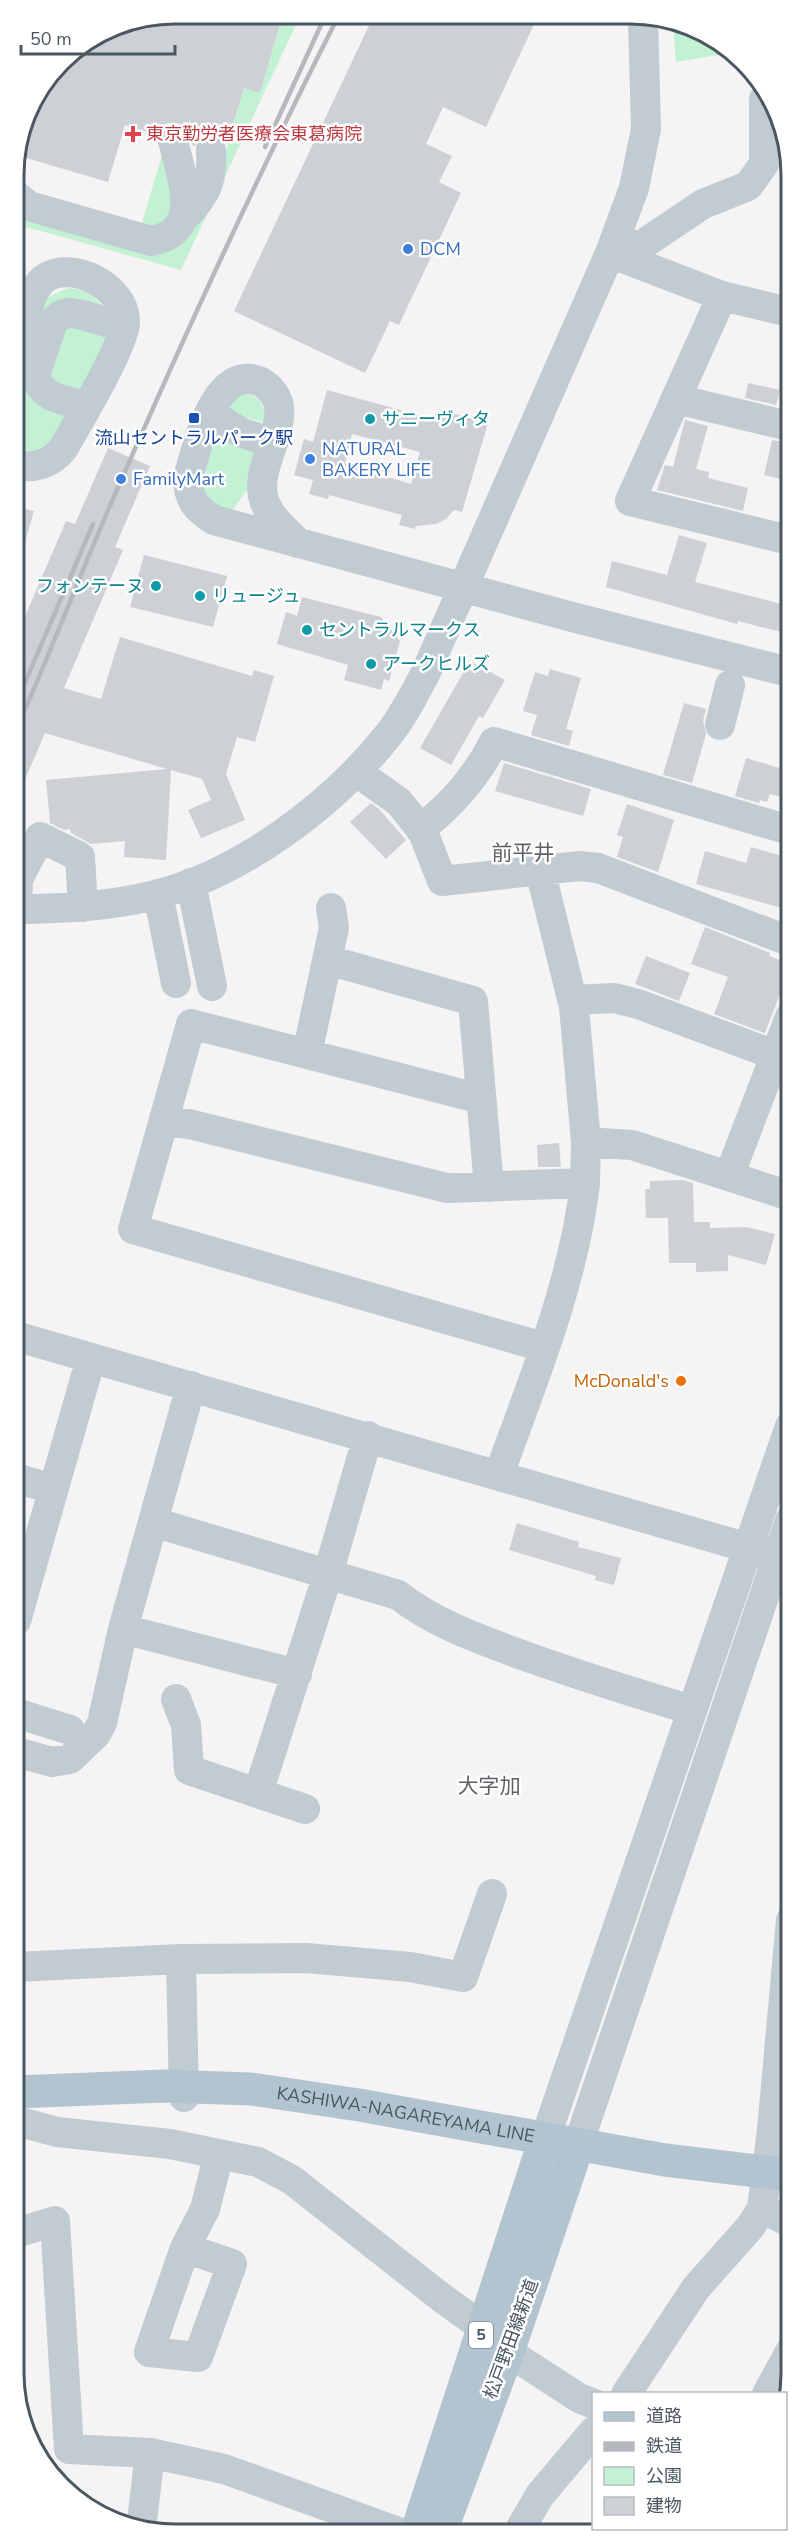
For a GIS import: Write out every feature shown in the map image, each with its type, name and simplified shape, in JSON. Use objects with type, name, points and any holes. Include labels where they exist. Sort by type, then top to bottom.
[{"type":"main road","name":"KASHIWA-NAGAREYAMA LINE","points":[[24,2091],[49,2089],[184,2092],[251,2089],[359,2105],[665,2160],[779,2174]]},
{"type":"main road","name":"5","points":[[419,2524],[545,2139]]},
{"type":"main road","name":"松戸野田線新道","points":[[444,2524],[508,2352],[578,2145]]},
{"type":"street","points":[[24,909],[83,907],[159,894],[192,883],[236,863],[309,815],[357,772],[390,733],[410,703],[426,672],[613,247],[634,188],[646,129],[643,25]]},
{"type":"street","points":[[613,247],[639,247],[703,204],[748,186],[764,164],[764,106]]},
{"type":"street","points":[[173,140],[184,194],[185,217]]},
{"type":"street","points":[[24,203],[28,206],[151,241],[165,238],[177,231],[208,186],[212,167],[211,150]]},
{"type":"street","points":[[613,247],[722,296],[781,310]]},
{"type":"street","points":[[24,324],[33,292],[43,279],[56,272],[67,272],[109,287],[119,298],[125,310],[123,334],[87,406],[55,459],[38,466],[24,464]]},
{"type":"street","points":[[722,296],[630,501],[781,538]]},
{"type":"street","points":[[87,406],[47,395],[38,383],[35,375],[53,322],[58,317],[69,313],[110,324],[125,324]]},
{"type":"street","points":[[227,524],[261,486],[273,443],[279,408],[277,398],[269,387],[248,378],[237,379],[225,387],[210,413],[190,469],[188,491],[196,507],[214,520],[227,524],[463,587],[781,670]]},
{"type":"street","points":[[676,399],[781,424]]},
{"type":"street","points":[[210,413],[240,432],[273,443]]},
{"type":"street","points":[[261,486],[266,508],[298,543]]},
{"type":"street","points":[[720,724],[730,685]]},
{"type":"street","points":[[420,829],[440,814],[456,796],[494,742],[781,828]]},
{"type":"street","points":[[357,772],[399,802],[420,829],[442,881],[579,866],[598,868],[781,938]]},
{"type":"street","points":[[24,868],[40,837],[80,857],[83,907]]},
{"type":"street","points":[[499,1474],[571,1264],[580,1226],[585,1183],[586,1142],[572,1000],[540,870]]},
{"type":"street","points":[[192,883],[212,986]]},
{"type":"street","points":[[159,894],[176,983]]},
{"type":"street","points":[[307,1054],[334,928],[331,908]]},
{"type":"street","points":[[328,960],[473,1001],[489,1187]]},
{"type":"street","points":[[572,1000],[614,998],[638,1004],[775,1055]]},
{"type":"street","points":[[481,1099],[191,1024],[134,1229],[543,1347]]},
{"type":"street","points":[[729,1176],[781,1039]]},
{"type":"street","points":[[164,1121],[189,1124],[447,1188],[585,1183]]},
{"type":"street","points":[[586,1142],[632,1145],[781,1193]]},
{"type":"street","points":[[24,1339],[781,1557]]},
{"type":"street","points":[[24,1592],[91,1358]]},
{"type":"street","points":[[24,1754],[52,1762],[70,1759],[96,1734],[102,1723],[123,1629],[191,1386]]},
{"type":"street","points":[[258,1793],[328,1574],[368,1436]]},
{"type":"street","points":[[545,2139],[781,1452]]},
{"type":"street","points":[[24,1481],[53,1489]]},
{"type":"street","points":[[153,1522],[399,1595],[414,1608],[470,1636],[568,1672],[692,1710]]},
{"type":"street","points":[[578,2145],[781,1567]]},
{"type":"street","points":[[123,1629],[297,1674]]},
{"type":"street","points":[[176,1699],[186,1725],[189,1770],[306,1809]]},
{"type":"street","points":[[24,1716],[70,1730]]},
{"type":"street","points":[[24,1967],[181,1959],[306,1958],[410,1967],[463,1977],[492,1894]]},
{"type":"street","points":[[181,1959],[184,2092]]},
{"type":"street","points":[[24,2123],[57,2132],[170,2144],[258,2162],[292,2180],[442,2298],[474,2321],[484,2325]]},
{"type":"street","points":[[627,2392],[696,2288],[751,2226],[762,2208],[779,2174],[781,2132]]},
{"type":"street","points":[[185,2248],[205,2209],[219,2154]]},
{"type":"street","points":[[762,2208],[781,2218]]},
{"type":"street","points":[[24,2231],[55,2221],[69,2449],[150,2453],[224,2469],[377,2524]]},
{"type":"street","points":[[508,2352],[579,2398],[592,2403]]},
{"type":"street","points":[[523,2524],[540,2495],[592,2433]]},
{"type":"street","points":[[142,2520],[150,2453]]},
{"type":"green space","points":[[280,24],[296,24],[181,270],[24,226],[25,217],[173,248],[181,244],[195,228],[213,191],[244,88],[260,92]]},
{"type":"green space","points":[[674,31],[705,44],[721,54],[676,62]]},
{"type":"green space","points":[[167,138],[180,197],[162,227],[141,226]]},
{"type":"green space","points":[[69,288],[81,290],[99,302],[106,311],[71,303],[28,371],[74,409],[49,446],[26,454],[24,453],[24,358],[39,313],[47,299]]},
{"type":"green space","points":[[66,323],[103,332],[109,340],[85,391],[52,391],[44,366]]},
{"type":"green space","points":[[241,392],[253,396],[260,402],[266,423],[241,416],[225,406]]},
{"type":"green space","points":[[216,430],[260,450],[249,488],[229,514],[224,514],[203,491],[203,480]]},
{"type":"building","points":[[280,24],[260,93],[244,88],[227,145],[220,135],[211,133],[201,136],[195,146],[192,145],[186,129],[177,123],[168,123],[157,135],[125,125],[108,182],[25,158],[29,136],[40,108],[55,83],[83,55],[100,44],[127,32],[156,25]]},
{"type":"building","points":[[370,24],[534,24],[486,127],[443,107],[426,144],[452,156],[439,182],[461,193],[399,325],[390,321],[365,373],[234,311]]},
{"type":"building","points":[[748,383],[780,390],[776,405],[745,398]]},
{"type":"building","points":[[327,390],[437,420],[441,410],[488,423],[462,512],[454,510],[446,519],[436,524],[416,526],[415,529],[399,525],[402,515],[329,495],[328,499],[309,494],[313,480],[294,475],[304,439],[313,442]],"holes":[[[352,434],[420,452],[411,484],[345,464]]]},
{"type":"building","points":[[685,420],[708,426],[696,469],[709,472],[708,478],[748,488],[743,511],[657,490],[665,465],[673,467]]},
{"type":"building","points":[[772,440],[781,442],[781,479],[764,475]]},
{"type":"building","points":[[108,448],[150,466],[115,547],[123,550],[64,688],[101,699],[120,637],[252,676],[254,670],[274,676],[255,742],[237,737],[226,774],[245,820],[201,838],[188,810],[211,800],[202,779],[171,770],[166,860],[124,857],[125,841],[91,844],[71,833],[70,829],[64,830],[50,823],[46,780],[167,769],[45,733],[24,782],[24,619],[66,521],[75,524]]},
{"type":"building","points":[[24,508],[34,511],[24,546]]},
{"type":"building","points":[[679,535],[707,543],[695,582],[781,604],[781,632],[738,621],[737,624],[606,587],[612,561],[667,575]]},
{"type":"building","points":[[144,555],[227,576],[213,627],[130,607]]},
{"type":"building","points":[[302,597],[381,617],[400,641],[389,681],[384,679],[381,690],[344,680],[348,665],[277,644],[286,612],[297,616]]},
{"type":"building","points":[[470,661],[505,680],[483,718],[479,716],[451,765],[420,748]]},
{"type":"building","points":[[550,669],[581,678],[566,729],[573,731],[569,746],[531,735],[537,715],[523,711],[535,672],[548,676]]},
{"type":"building","points":[[684,703],[706,709],[703,721],[706,734],[692,783],[663,775]]},
{"type":"building","points":[[746,758],[781,769],[781,797],[770,794],[767,802],[760,800],[759,803],[735,796]]},
{"type":"building","points":[[504,763],[591,789],[583,816],[495,791]]},
{"type":"building","points":[[371,803],[406,840],[386,859],[350,822]]},
{"type":"building","points":[[627,804],[674,820],[658,872],[617,857],[623,837],[617,835]]},
{"type":"building","points":[[751,847],[781,856],[781,908],[696,884],[705,851],[746,863]]},
{"type":"building","points":[[705,927],[770,953],[769,956],[781,960],[781,991],[765,1033],[714,1014],[728,977],[691,964]]},
{"type":"building","points":[[646,956],[690,973],[679,1001],[635,984]]},
{"type":"building","points":[[559,1143],[561,1167],[538,1167],[537,1145]]},
{"type":"building","points":[[683,1180],[693,1183],[694,1222],[710,1222],[710,1228],[746,1227],[775,1234],[766,1265],[728,1255],[728,1271],[696,1272],[696,1263],[669,1263],[668,1218],[646,1218],[645,1189],[650,1189],[650,1181]]},
{"type":"building","points":[[517,1523],[579,1542],[578,1547],[621,1558],[614,1585],[595,1580],[596,1576],[509,1550]]},
{"type":"railway","points":[[265,147],[321,24]]},
{"type":"railway","points":[[24,712],[109,508],[175,360],[255,186],[334,24]]},
{"type":"railway","points":[[24,685],[93,524]]},
{"type":"place","name":"東京勤労者医療会東葛病院","points":[[133,134]]},
{"type":"place","name":"DCM","points":[[408,249]]},
{"type":"place","name":"流山セントラルパーク駅","points":[[194,418]]},
{"type":"place","name":"サニーヴィタ","points":[[370,419]]},
{"type":"place","name":"NATURAL BAKERY LIFE","points":[[310,459]]},
{"type":"place","name":"FamilyMart","points":[[121,479]]},
{"type":"place","name":"フォンテーヌ","points":[[156,586]]},
{"type":"place","name":"リュージュ","points":[[200,596]]},
{"type":"place","name":"セントラルマークス","points":[[307,630]]},
{"type":"place","name":"アークヒルズ","points":[[371,664]]},
{"type":"place","name":"McDonald's","points":[[681,1381]]},
{"type":"district","name":"前平井","points":[[523,853]]},
{"type":"district","name":"大字加","points":[[489,1786]]}]
